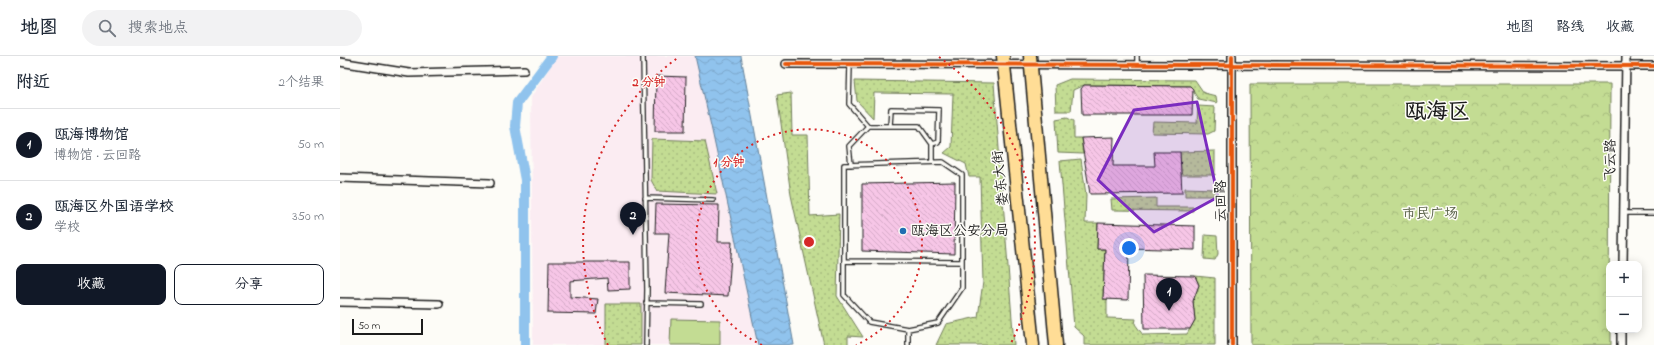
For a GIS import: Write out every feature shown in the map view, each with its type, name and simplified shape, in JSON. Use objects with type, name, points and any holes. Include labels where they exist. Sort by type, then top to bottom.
[{"type":"main road","name":"娄东大街","points":[[1003,61],[1033,345]]},
{"type":"main road","points":[[1031,61],[1056,345]]},
{"type":"street","name":"云回路","points":[[1232,56],[1232,345]]},
{"type":"street","name":"飞云路","points":[[1622,261],[1626,56]]},
{"type":"street","points":[[786,64],[1031,61],[1137,66],[1654,66]]},
{"type":"street","points":[[340,62],[409,72],[524,70]]},
{"type":"street","points":[[340,178],[490,183]]},
{"type":"street","points":[[340,302],[440,304]]},
{"type":"street","points":[[1621,333],[1621,345]]},
{"type":"lane","points":[[643,56],[646,345]]},
{"type":"lane","points":[[1137,56],[1137,66]]},
{"type":"lane","points":[[850,64],[849,104],[868,126]]},
{"type":"lane","points":[[890,126],[891,109],[939,110],[938,142],[932,144]]},
{"type":"lane","points":[[851,165],[849,146],[868,126],[919,126],[932,144],[932,162]]},
{"type":"lane","points":[[932,162],[943,162],[962,175],[962,288],[938,323],[908,329],[869,322],[844,295],[844,165],[932,162]]},
{"type":"lane","points":[[645,198],[713,200]]},
{"type":"lane","points":[[1623,213],[1654,213]]},
{"type":"lane","points":[[844,260],[962,262]]},
{"type":"lane","points":[[646,303],[701,304]]},
{"type":"lane","points":[[908,329],[908,345]]},
{"type":"highlighted area","points":[[1197,102],[1218,197],[1154,232],[1098,180],[1134,110]]},
{"type":"shaded area","points":[[557,56],[695,56],[758,345],[533,345],[531,97]]},
{"type":"green space","points":[[1070,79],[1195,80],[1204,93],[1216,96],[1217,103],[1198,99],[1190,86],[1084,85],[1073,90],[1071,111],[1056,111],[1055,85]]},
{"type":"green space","points":[[855,81],[994,83],[1014,345],[936,345],[946,324],[978,317],[983,282],[980,177],[969,177],[966,164],[944,153],[951,147],[953,94],[874,93],[873,118],[857,101]]},
{"type":"green space","name":"市民广场","points":[[1250,84],[1610,84],[1609,261],[1606,261],[1606,333],[1611,333],[1611,345],[1251,345]]},
{"type":"green space","points":[[791,93],[792,135],[808,135],[810,216],[839,214],[837,296],[863,337],[848,336],[848,345],[824,345],[791,195],[777,95]]},
{"type":"green space","points":[[1198,106],[1215,107],[1214,131],[1208,134],[1152,133],[1153,122],[1197,123]]},
{"type":"green space","points":[[1067,117],[1074,120],[1074,138],[1081,138],[1083,154],[1058,153],[1056,119]]},
{"type":"green space","points":[[652,139],[705,141],[717,194],[657,191],[651,180]]},
{"type":"green space","points":[[1215,151],[1215,175],[1181,175],[1180,152]]},
{"type":"green space","points":[[1081,159],[1086,195],[1085,223],[1098,223],[1097,249],[1105,249],[1103,299],[1107,299],[1107,318],[1136,319],[1135,324],[1143,335],[1187,334],[1195,320],[1193,301],[1199,285],[1195,276],[1215,278],[1215,345],[1084,345],[1084,336],[1074,327],[1060,161]]},
{"type":"green space","points":[[1185,188],[1215,189],[1215,196],[1185,196]]},
{"type":"green space","points":[[1156,198],[1156,207],[1193,207],[1193,211],[1112,210],[1111,199]]},
{"type":"green space","points":[[1205,235],[1217,236],[1218,254],[1215,260],[1204,259]]},
{"type":"green space","points":[[606,304],[641,304],[641,345],[606,345]]},
{"type":"green space","points":[[671,319],[720,320],[720,345],[670,345]]},
{"type":"water","points":[[695,56],[741,56],[794,345],[758,345]]},
{"type":"building","points":[[656,76],[686,77],[685,131],[655,131]]},
{"type":"building","points":[[1084,85],[1190,86],[1193,89],[1192,115],[1082,115],[1081,89]]},
{"type":"building","points":[[1114,137],[1113,166],[1155,166],[1154,152],[1180,152],[1182,193],[1090,194],[1081,138]]},
{"type":"building","points":[[955,182],[954,254],[862,251],[862,184]]},
{"type":"building","points":[[656,204],[719,205],[718,242],[732,242],[728,296],[665,293],[669,233],[655,233]]},
{"type":"building","points":[[1098,223],[1195,226],[1195,250],[1129,248],[1128,300],[1103,299],[1105,249],[1097,249]]},
{"type":"building","points":[[549,262],[630,262],[630,289],[608,290],[607,278],[570,281],[570,297],[598,299],[596,314],[548,313]]},
{"type":"building","points":[[1143,275],[1195,276],[1199,285],[1193,301],[1195,320],[1190,329],[1144,329]]},
{"type":"waterway","points":[[525,345],[525,180],[515,126],[517,103],[552,56]]},
{"type":"cycle path","points":[[1232,56],[1232,345]]},
{"type":"cycle path","points":[[786,64],[1654,66]]},
{"type":"place","name":"瓯海区公安分局","points":[[903,231]]},
{"type":"place","name":"瓯海区外国语学校","points":[[633,235]]},
{"type":"place","name":"瓯海博物馆","points":[[1169,311]]},
{"type":"district","name":"瓯海区","points":[[1437,113]]}]
